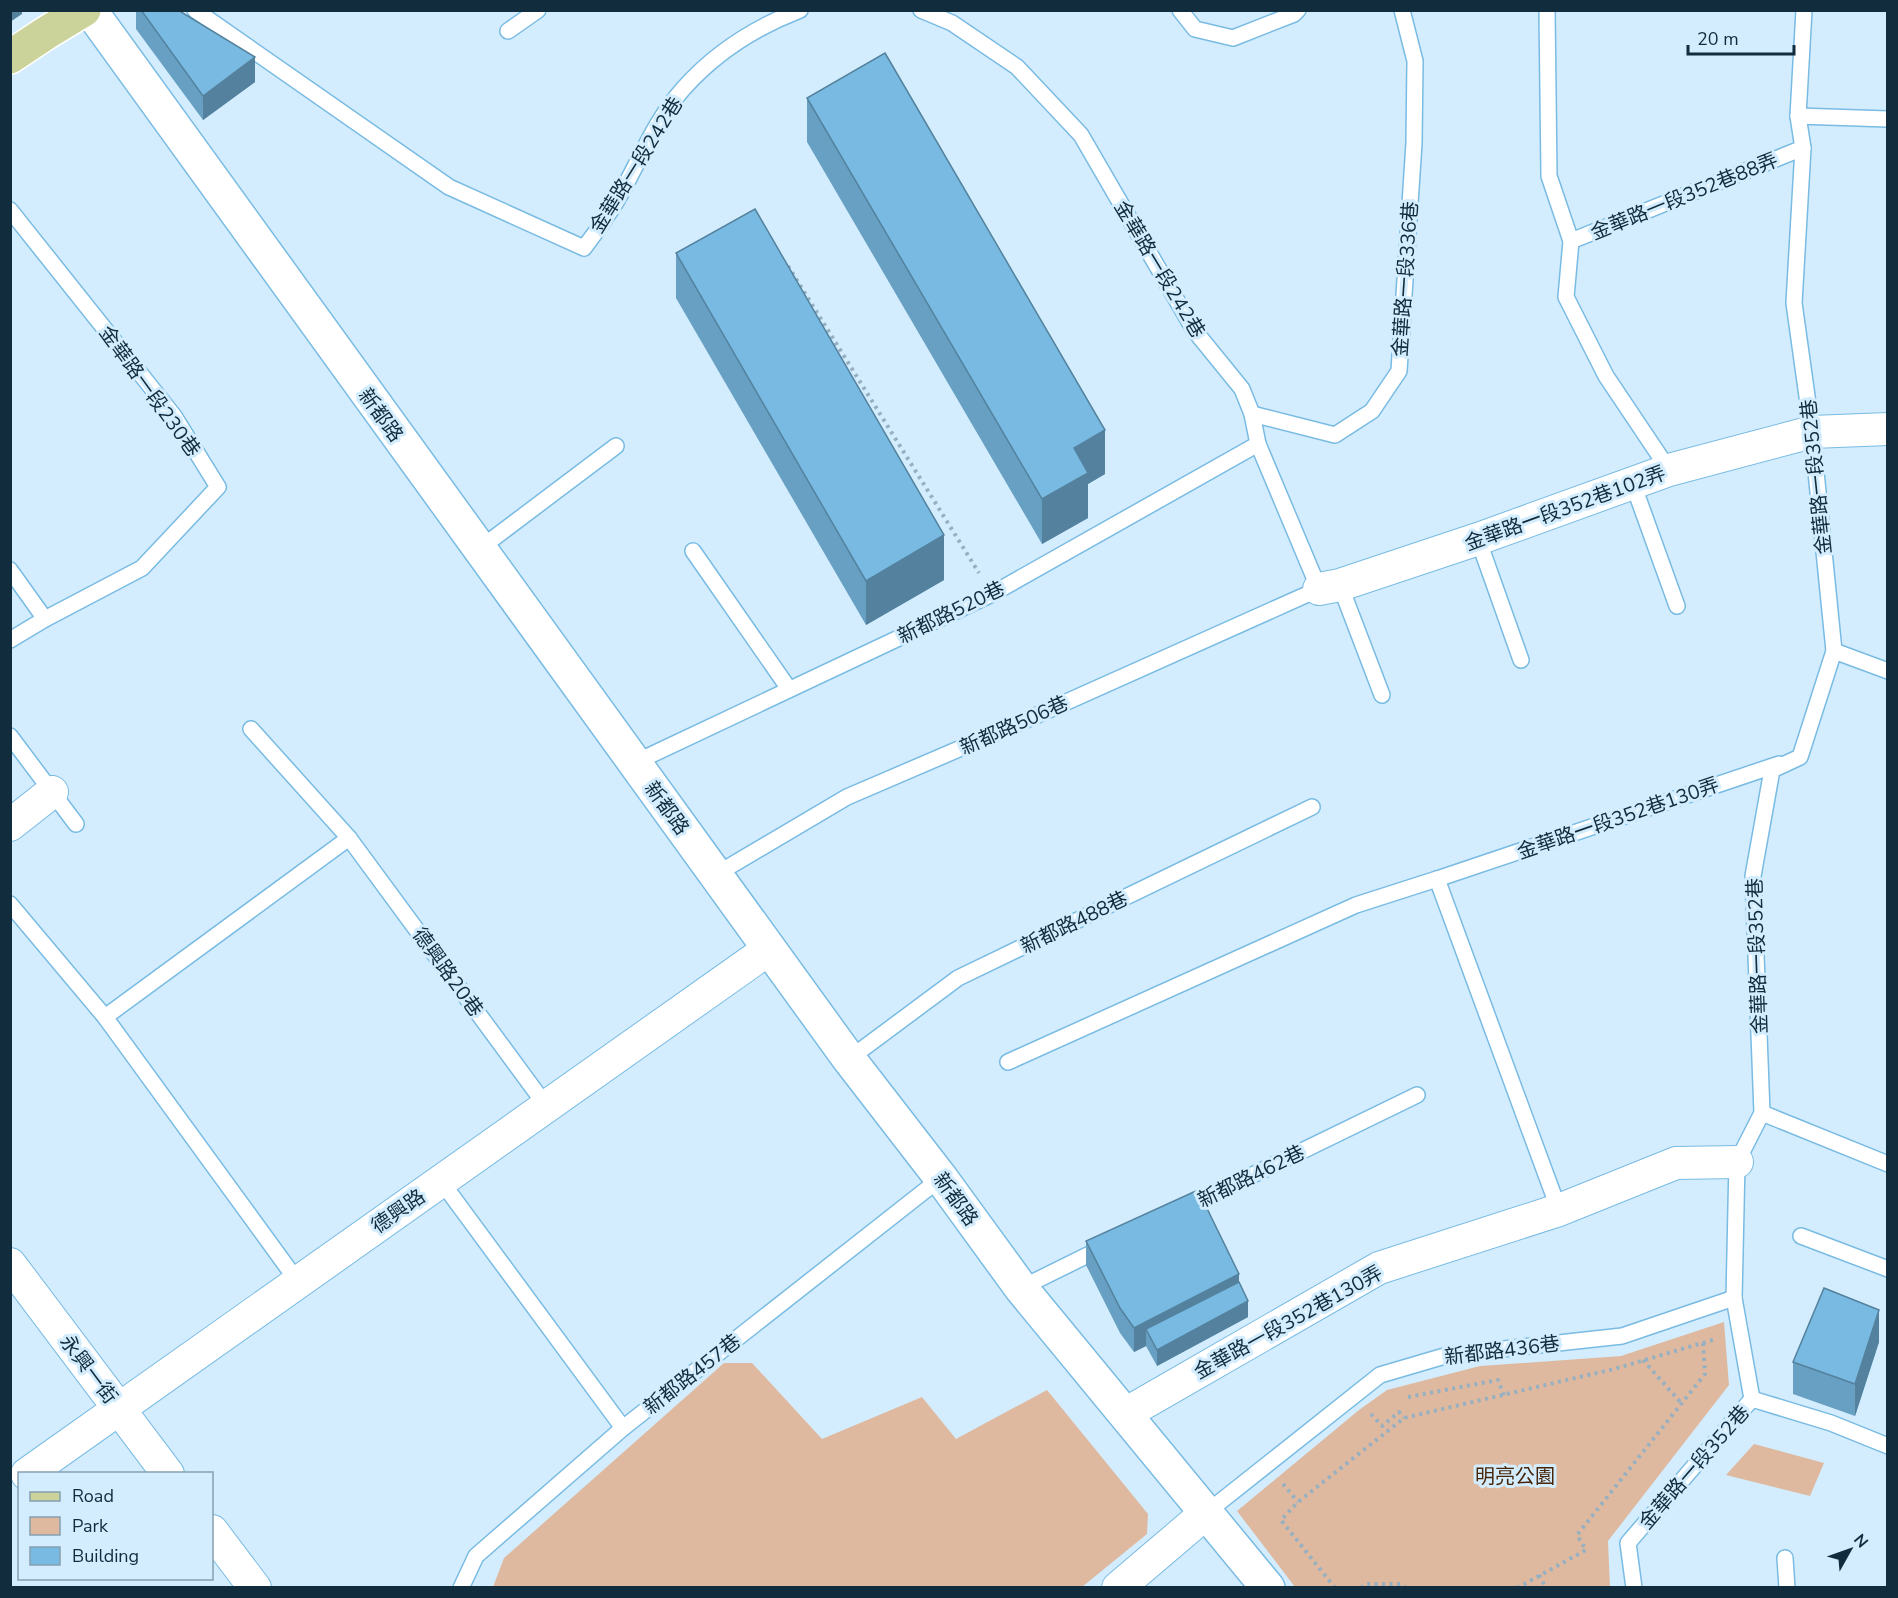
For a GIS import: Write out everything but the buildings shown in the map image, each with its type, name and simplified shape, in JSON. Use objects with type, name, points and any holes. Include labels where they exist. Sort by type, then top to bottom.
[{"type":"main road","points":[[10,57],[84,10]]},
{"type":"street","name":"新都路","points":[[90,10],[478,550],[849,1059],[941,1178],[1021,1288],[1268,1587]]},
{"type":"street","name":"金華路一段352巷102弄","points":[[1329,587],[1478,539],[1669,470],[1812,432],[1887,429]]},
{"type":"street","points":[[10,825],[52,792]]},
{"type":"street","name":"德興路","points":[[28,1472],[769,950]]},
{"type":"street","name":"金華路一段352巷130弄","points":[[1125,1414],[1379,1268],[1559,1210],[1676,1162],[1737,1162]]},
{"type":"street","name":"永興一街","points":[[10,1264],[167,1472]]},
{"type":"street","points":[[1118,1587],[1206,1514]]},
{"type":"street","points":[[213,1532],[255,1587]]},
{"type":"lane","name":"金華路一段242巷","points":[[195,10],[449,187],[584,248],[613,206],[644,146],[682,90],[716,58],[760,28],[800,10]]},
{"type":"lane","points":[[508,31],[538,10]]},
{"type":"lane","name":"金華路一段242巷","points":[[921,10],[952,23],[1017,67],[1081,135],[1194,330],[1242,389],[1252,414],[1258,444],[1382,695]]},
{"type":"lane","points":[[1180,10],[1195,29],[1233,38],[1294,14],[1298,10]]},
{"type":"lane","name":"金華路一段336巷","points":[[1252,414],[1335,435],[1372,411],[1399,371],[1414,143],[1415,61],[1402,10]]},
{"type":"lane","points":[[1547,10],[1550,176],[1571,241]]},
{"type":"lane","name":"金華路一段352巷","points":[[1634,1587],[1628,1543],[1752,1399],[1734,1298],[1737,1162],[1762,1113],[1753,876],[1772,770],[1800,757],[1834,651],[1812,432],[1794,303],[1803,148],[1798,116],[1804,10]]},
{"type":"lane","points":[[1798,116],[1887,119]]},
{"type":"lane","name":"金華路一段352巷88弄","points":[[1669,470],[1606,375],[1566,297],[1571,241],[1803,148]]},
{"type":"lane","name":"金華路一段230巷","points":[[10,210],[174,416],[218,487],[142,568],[45,619]]},
{"type":"lane","name":"新都路520巷","points":[[634,763],[992,594],[1258,444]]},
{"type":"lane","points":[[478,550],[616,446]]},
{"type":"lane","points":[[1633,484],[1677,606]]},
{"type":"lane","points":[[1478,539],[1521,660]]},
{"type":"lane","points":[[693,551],[789,689]]},
{"type":"lane","points":[[10,570],[45,619],[10,640]]},
{"type":"lane","name":"新都路506巷","points":[[715,875],[847,797],[1329,587]]},
{"type":"lane","points":[[1834,651],[1887,671]]},
{"type":"lane","name":"德興路20巷","points":[[251,729],[349,838],[547,1107]]},
{"type":"lane","points":[[10,736],[76,824]]},
{"type":"lane","name":"金華路一段352巷130弄","points":[[1008,1062],[1356,905],[1800,757]]},
{"type":"lane","name":"新都路488巷","points":[[849,1059],[958,978],[1312,807]]},
{"type":"lane","points":[[105,1017],[349,838]]},
{"type":"lane","points":[[1437,879],[1559,1210]]},
{"type":"lane","points":[[10,904],[105,1017],[298,1282]]},
{"type":"lane","name":"新都路462巷","points":[[1171,1215],[1417,1095]]},
{"type":"lane","points":[[1762,1113],[1887,1164]]},
{"type":"lane","name":"新都路457巷","points":[[461,1587],[476,1557],[623,1428],[941,1178]]},
{"type":"lane","points":[[441,1181],[623,1428]]},
{"type":"lane","points":[[1801,1236],[1887,1269]]},
{"type":"lane","points":[[1021,1288],[1117,1241]]},
{"type":"lane","name":"新都路436巷","points":[[1206,1514],[1380,1375],[1448,1355],[1622,1336],[1734,1298]]},
{"type":"lane","points":[[1752,1399],[1831,1423],[1887,1446]]},
{"type":"lane","points":[[1785,1558],[1787,1587]]},
{"type":"path","points":[[784,258],[992,594]]},
{"type":"path","points":[[1335,1587],[1281,1520],[1298,1502],[1404,1418],[1614,1369],[1703,1342],[1705,1374],[1577,1535],[1586,1550],[1517,1587]]},
{"type":"path","points":[[1642,1360],[1682,1404]]},
{"type":"path","points":[[1402,1398],[1498,1380],[1504,1395]]},
{"type":"path","points":[[1364,1422],[1379,1410]]},
{"type":"path","points":[[1376,1419],[1382,1426],[1400,1412],[1404,1418]]},
{"type":"path","points":[[1285,1486],[1294,1479]]},
{"type":"path","points":[[1539,1575],[1546,1587]]},
{"type":"path","points":[[1361,1587],[1366,1584],[1401,1584],[1406,1587]]},
{"type":"green space","name":"明亮公園","points":[[1724,1322],[1729,1385],[1608,1541],[1610,1587],[1295,1587],[1237,1511],[1359,1410],[1387,1390],[1480,1366],[1621,1356]]},
{"type":"green space","points":[[724,1363],[752,1363],[822,1439],[922,1397],[956,1439],[1047,1390],[1148,1514],[1147,1534],[1082,1587],[493,1587],[504,1558]]},
{"type":"green space","points":[[1754,1444],[1824,1463],[1810,1496],[1726,1475]]}]
